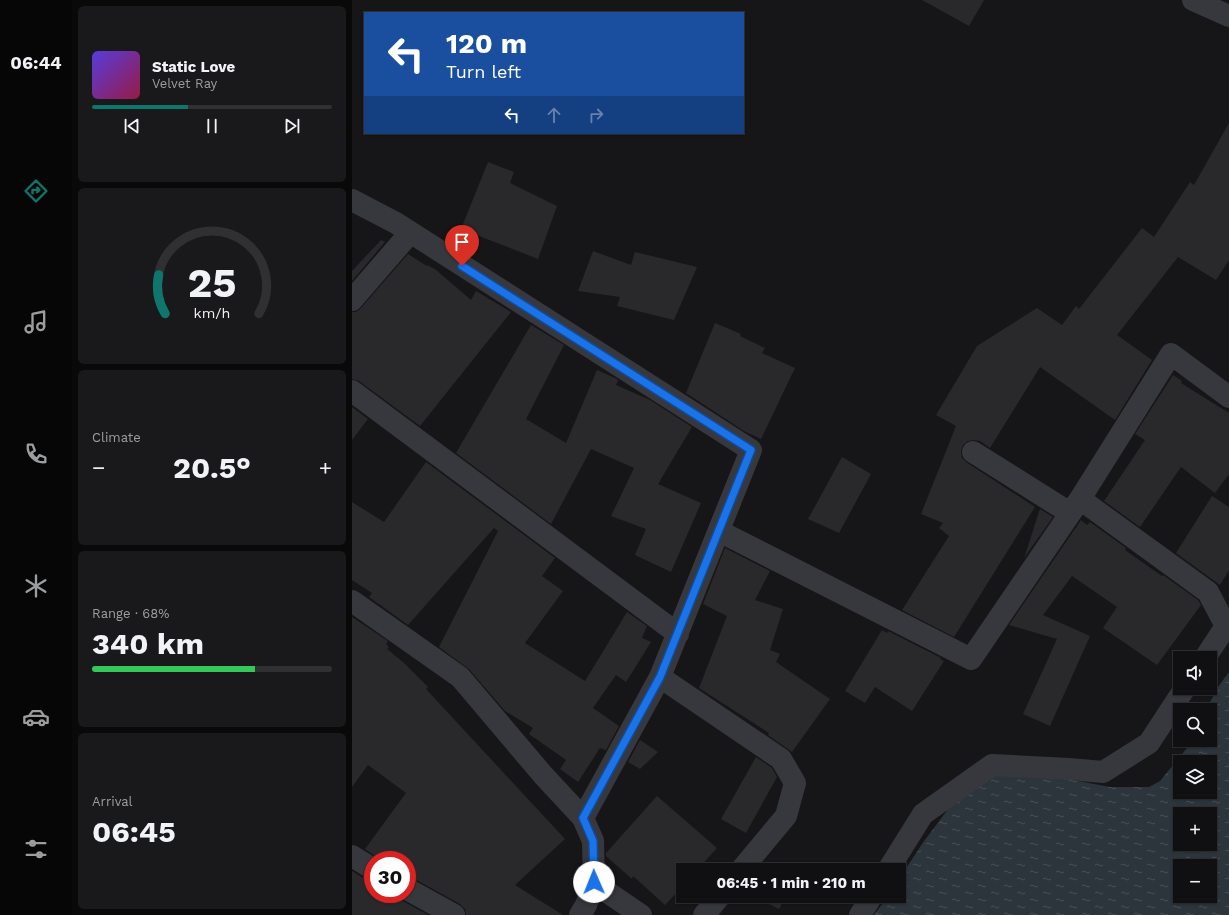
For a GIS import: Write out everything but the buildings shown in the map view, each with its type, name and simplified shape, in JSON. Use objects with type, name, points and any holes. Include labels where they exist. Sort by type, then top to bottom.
[{"type":"street","points":[[1192,0],[1229,16]]},
{"type":"street","points":[[352,200],[396,223],[751,450],[660,677],[583,818]]},
{"type":"street","points":[[352,300],[410,233]]},
{"type":"street","points":[[719,531],[971,659],[1075,506],[1171,354],[1229,397]]},
{"type":"street","points":[[352,391],[678,634]]},
{"type":"street","points":[[973,452],[1075,506],[1208,592],[1226,626],[1210,651]]},
{"type":"street","points":[[352,601],[460,677],[543,775],[583,818],[593,841],[594,882],[586,905],[580,915]]},
{"type":"street","points":[[660,677],[781,760],[795,783],[786,816],[747,863]]},
{"type":"street","points":[[892,863],[923,814],[992,765],[1102,772],[1149,743],[1180,695]]},
{"type":"street","points":[[352,856],[364,863]]},
{"type":"street","points":[[594,882],[641,915]]},
{"type":"street","points":[[416,894],[454,915]]},
{"type":"street","points":[[704,915],[714,903]]},
{"type":"street","points":[[860,915],[868,903]]},
{"type":"water","points":[[1229,672],[1229,915],[874,915],[883,903],[906,903],[906,868],[922,844],[963,789],[995,771],[1046,775],[1110,787],[1149,787],[1160,781],[1173,765],[1173,799],[1217,799],[1217,755],[1181,755],[1188,747],[1217,747],[1217,703],[1210,703],[1214,695],[1217,695],[1217,689]]},
{"type":"route","points":[[462,266],[751,450],[660,677],[583,818],[593,841],[594,882]]}]
